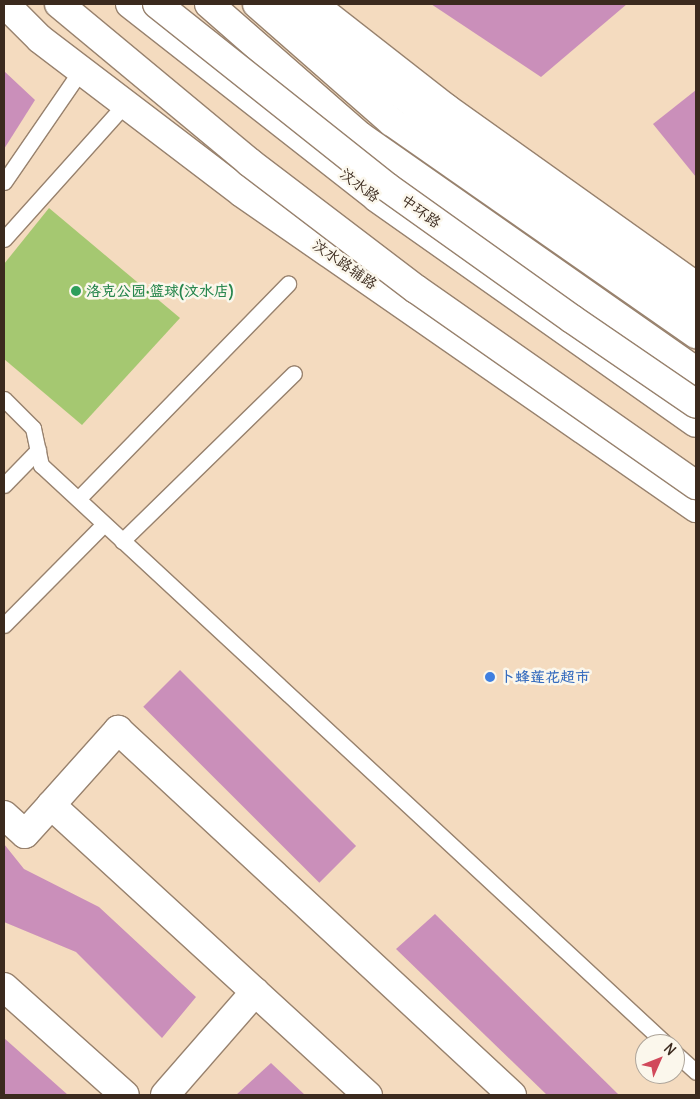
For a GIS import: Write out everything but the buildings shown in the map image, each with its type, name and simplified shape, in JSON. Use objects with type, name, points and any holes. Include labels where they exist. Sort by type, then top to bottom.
[{"type":"main road","name":"汶水路辅路","points":[[5,4],[40,39],[242,193],[696,508]]},
{"type":"main road","points":[[59,4],[249,162],[408,283],[696,485]]},
{"type":"main road","name":"汶水路","points":[[130,4],[377,198],[692,414]]},
{"type":"main road","name":"中环路","points":[[157,4],[387,187],[572,319],[692,414]]},
{"type":"main road","points":[[209,4],[360,136],[696,370]]},
{"type":"main road","points":[[257,4],[392,122],[696,334]]},
{"type":"main road","points":[[286,4],[435,121],[696,305]]},
{"type":"main road","points":[[313,4],[446,108],[696,286]]},
{"type":"main road","points":[[611,311],[692,414]]},
{"type":"main road","points":[[664,486],[696,478]]},
{"type":"main road","points":[[4,814],[25,834],[118,730],[512,1095]]},
{"type":"main road","points":[[51,805],[368,1095]]},
{"type":"main road","points":[[4,987],[125,1095]]},
{"type":"main road","points":[[165,1095],[255,992]]},
{"type":"lane","points":[[4,182],[81,70]]},
{"type":"lane","points":[[4,239],[125,104]]},
{"type":"lane","points":[[78,500],[288,284]]},
{"type":"lane","points":[[122,541],[294,373]]},
{"type":"lane","points":[[4,399],[33,428],[41,465],[655,1034]]},
{"type":"lane","points":[[4,485],[38,450]]},
{"type":"lane","points":[[4,625],[104,524]]},
{"type":"lane","points":[[685,1062],[696,1072]]},
{"type":"green space","name":"洛克公园·篮球(汶水店)","points":[[49,208],[180,318],[82,425],[4,359],[4,264]]},
{"type":"place","name":"洛克公园·篮球(汶水店)","points":[[76,291]]},
{"type":"place","name":"卜蜂莲花超市","points":[[490,677]]}]
